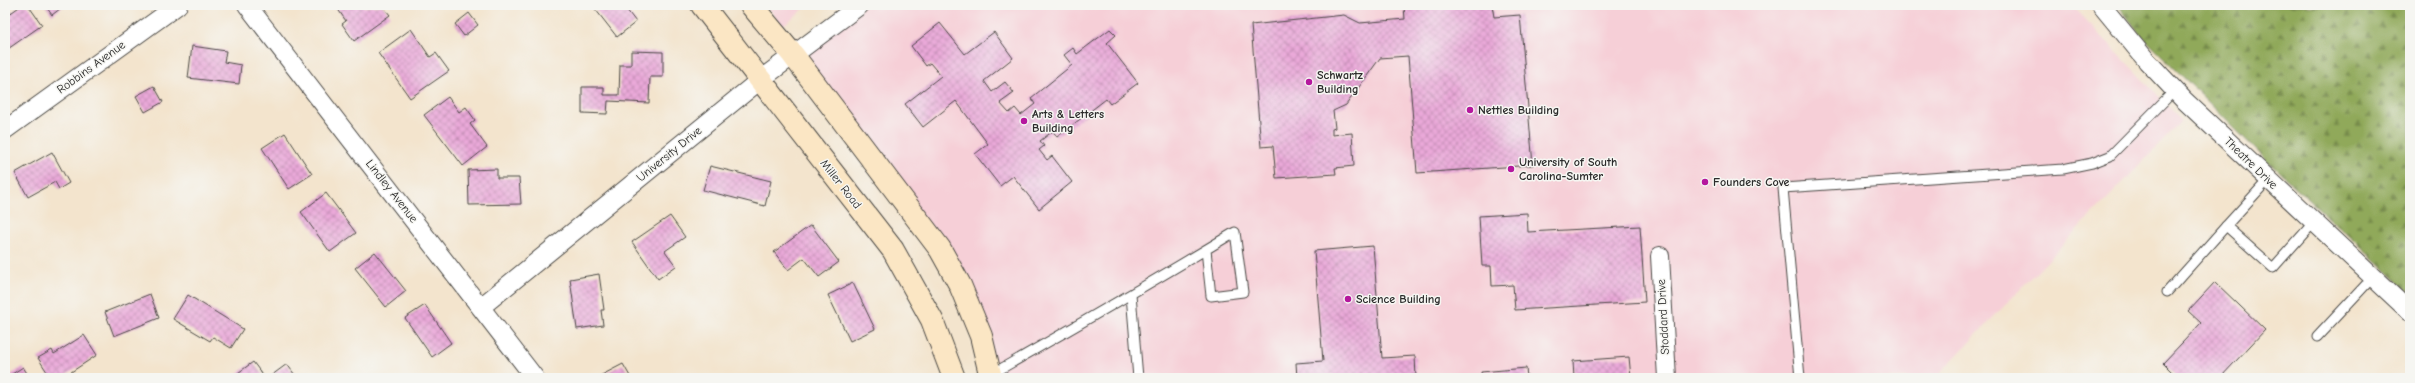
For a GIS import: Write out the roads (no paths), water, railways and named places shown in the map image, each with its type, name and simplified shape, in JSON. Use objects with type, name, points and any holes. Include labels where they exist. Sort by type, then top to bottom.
[{"type":"street","name":"Robbins Avenue","points":[[5,130],[178,5]]},
{"type":"street","name":"Lindley Avenue","points":[[247,5],[535,378]]},
{"type":"street","name":"Miller Road","points":[[702,5],[893,250],[932,320],[954,378]]},
{"type":"street","points":[[752,5],[793,55],[940,248],[960,285],[981,336],[985,377]]},
{"type":"street","name":"University Drive","points":[[481,307],[760,80],[860,5]]},
{"type":"street","name":"Theatre Drive","points":[[2101,5],[2147,61],[2175,90],[2268,180],[2410,312]]},
{"type":"street","name":"Stoddard Drive","points":[[1660,256],[1667,378]]},
{"type":"lane","points":[[1800,378],[1783,188],[2064,169],[2092,163],[2110,156],[2175,90]]},
{"type":"lane","points":[[2167,292],[2268,180]]},
{"type":"lane","points":[[2226,226],[2273,268],[2314,222]]},
{"type":"lane","points":[[985,377],[1131,295],[1235,232],[1243,292],[1211,296],[1206,250]]},
{"type":"lane","points":[[2317,337],[2373,277]]},
{"type":"lane","points":[[1131,295],[1138,378]]},
{"type":"place","name":"Schwartz Building","points":[[1309,82]]},
{"type":"place","name":"Nettles Building","points":[[1470,110]]},
{"type":"place","name":"Arts & Letters Building","points":[[1024,121]]},
{"type":"place","name":"University of South Carolina-Sumter","points":[[1511,169]]},
{"type":"place","name":"Founders Cove","points":[[1705,182]]},
{"type":"place","name":"Science Building","points":[[1348,299]]}]
